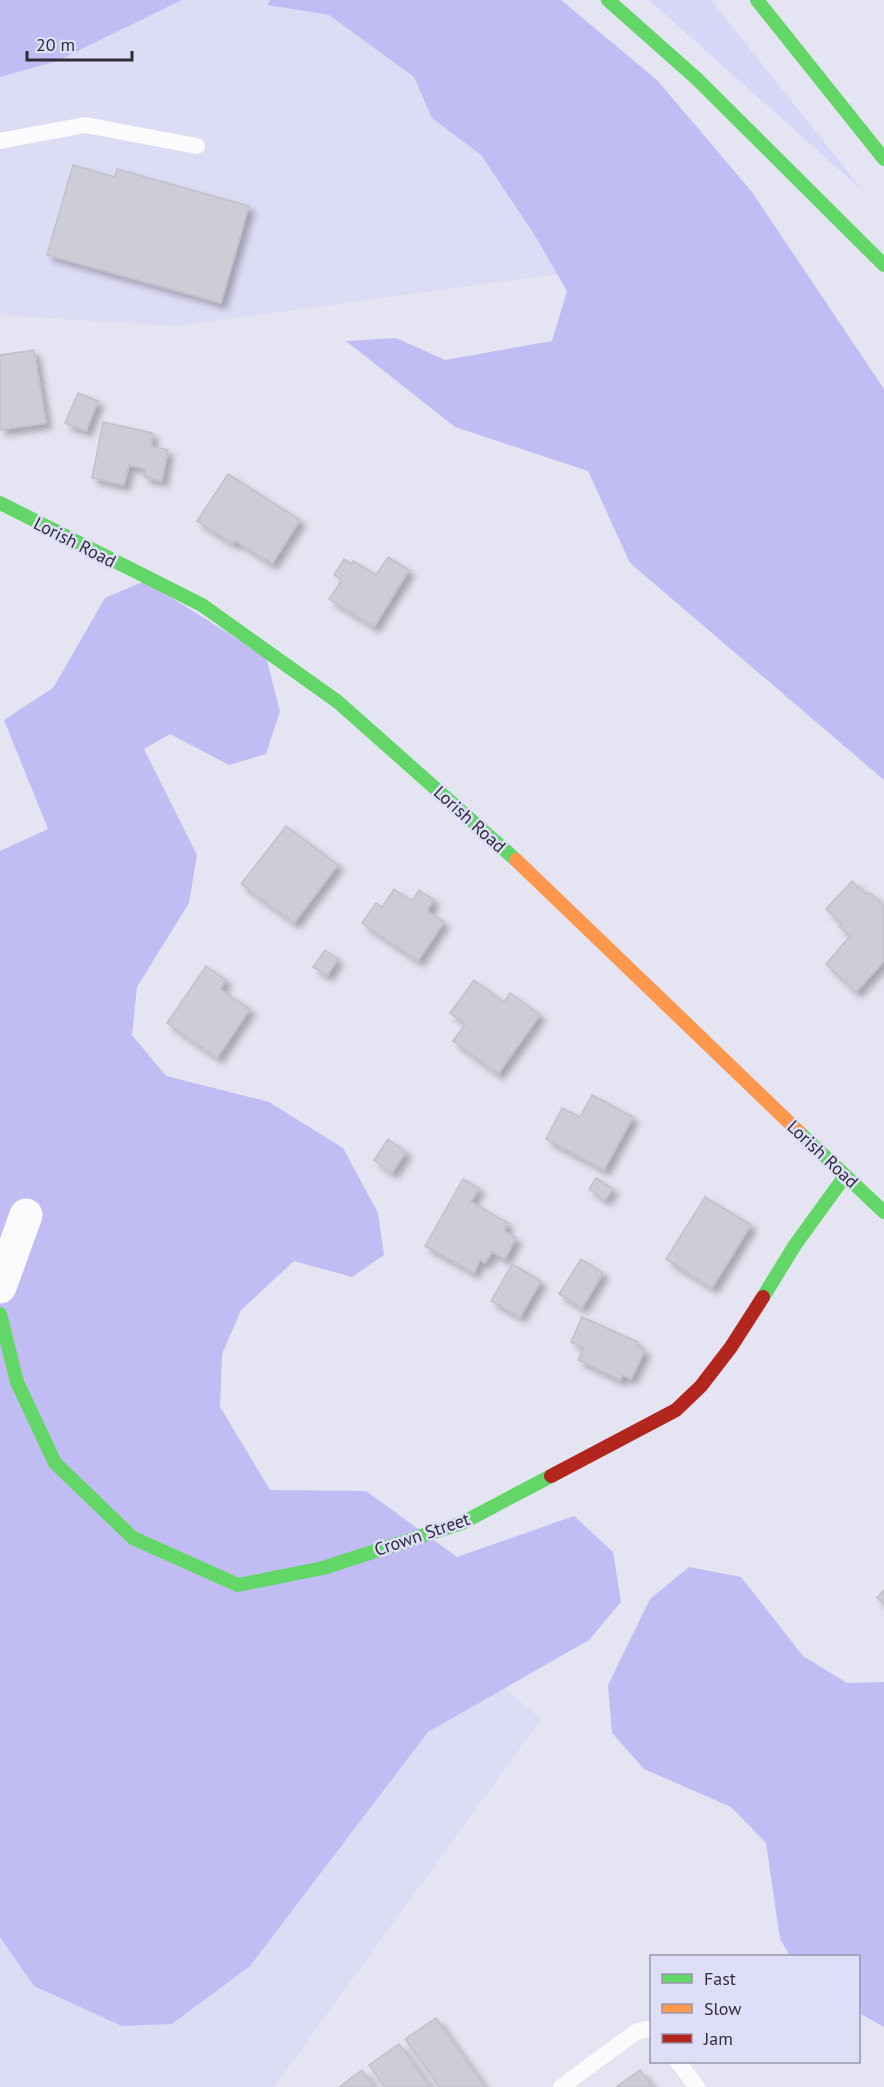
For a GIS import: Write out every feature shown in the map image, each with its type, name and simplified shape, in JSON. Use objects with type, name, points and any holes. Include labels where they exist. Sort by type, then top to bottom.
[{"type":"main road","points":[[608,0],[697,79],[884,265]]},
{"type":"main road","points":[[757,0],[884,159]]},
{"type":"main road","name":"Lorish Road","points":[[0,503],[202,605],[338,702],[514,858],[884,1212]]},
{"type":"main road","name":"Crown Street","points":[[0,1314],[17,1382],[55,1463],[134,1538],[238,1585],[323,1568],[462,1523],[676,1410],[701,1386],[731,1347],[795,1245],[845,1176]]},
{"type":"street","points":[[0,1287],[26,1215]]},
{"type":"lane","points":[[0,141],[85,125],[197,146]]},
{"type":"lane","points":[[561,2087],[636,2032],[647,2029],[650,2030]]},
{"type":"lane","points":[[679,2063],[697,2087]]},
{"type":"shaded area","points":[[0,0],[429,0],[698,255],[177,326],[0,315]]},
{"type":"shaded area","points":[[0,0],[182,0],[57,61],[0,77]]},
{"type":"shaded area","points":[[270,0],[561,0],[657,80],[752,192],[884,389],[884,780],[630,563],[588,471],[455,427],[346,341],[396,338],[445,360],[552,341],[567,291],[534,234],[481,155],[432,118],[414,77],[329,15],[267,5]]},
{"type":"shaded area","points":[[649,0],[711,0],[863,191]]},
{"type":"shaded area","points":[[145,581],[266,657],[280,711],[266,754],[229,765],[170,734],[144,749],[197,855],[189,903],[137,987],[132,1035],[166,1076],[269,1102],[343,1148],[378,1213],[384,1255],[352,1277],[294,1261],[241,1310],[222,1354],[220,1407],[270,1490],[366,1491],[457,1557],[574,1516],[613,1552],[621,1602],[589,1640],[428,1732],[250,1966],[172,2024],[122,2026],[34,1986],[0,1937],[0,851],[48,829],[4,720],[53,688],[105,598]]},
{"type":"shaded area","points":[[0,1262],[541,1719],[274,2087],[0,2087]]},
{"type":"shaded area","points":[[689,1567],[741,1577],[803,1656],[847,1683],[884,1682],[884,2027],[860,2014],[860,1955],[789,1955],[780,1939],[766,1843],[731,1807],[644,1769],[612,1733],[608,1685],[650,1599]]},
{"type":"building","points":[[73,165],[115,177],[117,169],[249,206],[221,303],[47,255]]},
{"type":"building","points":[[34,350],[46,423],[0,430],[0,355]]},
{"type":"building","points":[[78,393],[98,401],[86,431],[65,423]]},
{"type":"building","points":[[103,422],[153,433],[151,446],[168,450],[162,481],[144,477],[145,469],[129,465],[124,485],[92,478]]},
{"type":"building","points":[[228,474],[300,520],[272,564],[236,541],[233,544],[197,521]]},
{"type":"building","points":[[388,557],[409,570],[374,627],[329,599],[342,580],[334,575],[344,559],[352,564],[353,561],[376,575]]},
{"type":"building","points":[[286,826],[338,865],[294,923],[241,884]]},
{"type":"building","points":[[852,881],[884,906],[884,961],[856,992],[826,964],[850,936],[839,926],[842,924],[826,909]]},
{"type":"building","points":[[394,889],[412,901],[419,890],[434,900],[427,911],[444,922],[418,961],[362,923],[376,903],[382,907]]},
{"type":"building","points":[[325,950],[338,959],[327,976],[313,967]]},
{"type":"building","points":[[206,966],[226,980],[220,989],[250,1009],[217,1058],[167,1023]]},
{"type":"building","points":[[474,980],[504,1002],[510,993],[540,1015],[498,1074],[453,1041],[465,1024],[450,1013]]},
{"type":"building","points":[[592,1095],[633,1117],[604,1170],[546,1139],[562,1108],[580,1117]]},
{"type":"building","points":[[388,1139],[406,1152],[392,1173],[374,1160]]},
{"type":"building","points":[[596,1178],[613,1189],[605,1200],[589,1189]]},
{"type":"building","points":[[463,1179],[479,1188],[471,1202],[508,1223],[504,1231],[516,1238],[505,1259],[492,1252],[485,1263],[480,1260],[474,1273],[425,1246]]},
{"type":"building","points":[[705,1197],[751,1225],[712,1288],[666,1259]]},
{"type":"building","points":[[581,1259],[603,1273],[582,1308],[559,1294]]},
{"type":"building","points":[[512,1264],[541,1281],[520,1317],[491,1301]]},
{"type":"building","points":[[582,1317],[638,1342],[636,1346],[645,1350],[631,1379],[623,1375],[620,1380],[578,1360],[584,1348],[571,1342]]},
{"type":"building","points":[[884,1590],[884,1604],[877,1598]]},
{"type":"building","points":[[436,2018],[485,2087],[440,2087],[405,2039]]},
{"type":"building","points":[[399,2044],[430,2087],[385,2087],[369,2065]]},
{"type":"building","points":[[362,2070],[374,2087],[339,2087]]},
{"type":"building","points":[[640,2070],[653,2087],[616,2087]]},
{"type":"traffic: fast","points":[[608,0],[697,79],[884,265]]},
{"type":"traffic: fast","points":[[757,0],[884,159]]},
{"type":"traffic: fast","points":[[0,503],[202,605],[338,702],[516,860]]},
{"type":"traffic: fast","points":[[799,1132],[884,1212]]},
{"type":"traffic: fast","points":[[763,1297],[795,1245],[845,1176]]},
{"type":"traffic: fast","points":[[0,1314],[17,1382],[55,1463],[133,1538],[238,1585],[323,1568],[462,1523],[551,1476]]},
{"type":"traffic: slow","points":[[516,860],[799,1132]]},
{"type":"traffic: jam","points":[[551,1476],[676,1410],[701,1386],[731,1347],[763,1297]]}]
